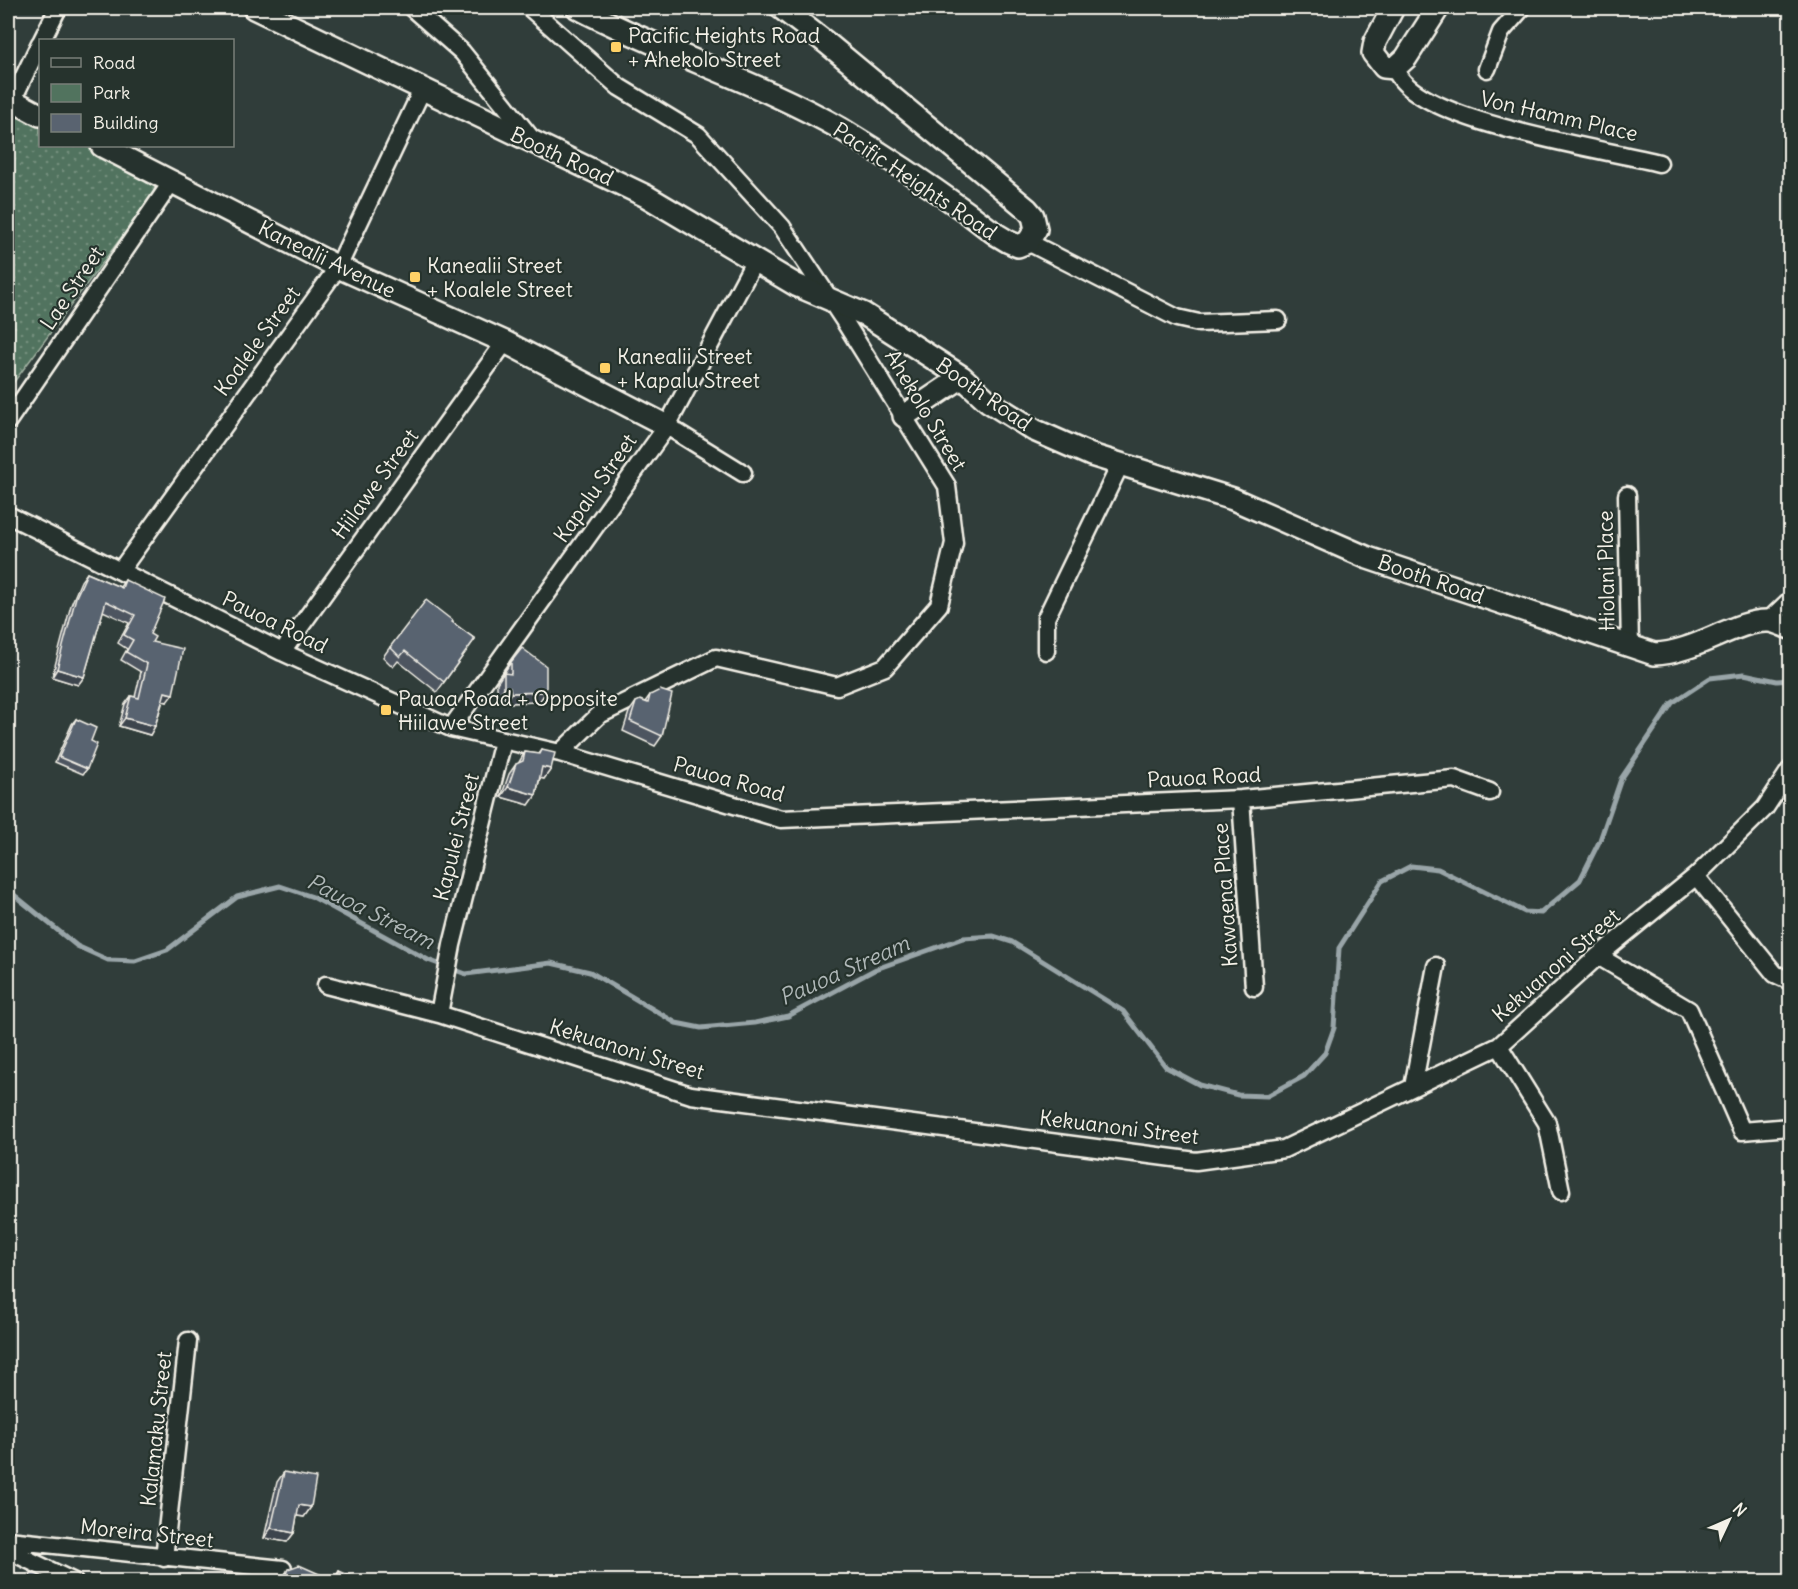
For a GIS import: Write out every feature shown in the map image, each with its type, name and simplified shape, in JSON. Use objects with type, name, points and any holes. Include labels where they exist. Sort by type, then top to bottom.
[{"type":"street","points":[[42,39],[58,8]]},
{"type":"street","name":"Booth Road","points":[[254,8],[646,196],[754,261],[832,301],[864,314],[962,376],[988,401],[1034,430],[1120,465],[1212,492],[1368,558],[1654,654],[1690,648],[1748,625],[1768,621]]},
{"type":"street","points":[[412,8],[462,52],[535,143]]},
{"type":"street","name":"Ahekolo Street","points":[[530,8],[620,87],[698,135],[782,227],[832,301],[947,486],[954,543],[939,605],[885,667],[837,686],[716,658],[599,715],[560,753]]},
{"type":"street","name":"Pacific Heights Road","points":[[578,8],[665,50],[762,89],[833,125],[1009,243],[1018,246],[1028,242],[1036,229],[1033,216],[1027,209],[828,44],[781,8]]},
{"type":"street","points":[[1393,8],[1377,36],[1373,53],[1384,67],[1395,68],[1406,58],[1438,8]]},
{"type":"street","name":"Von Hamm Place","points":[[1487,69],[1501,32],[1522,8]]},
{"type":"street","points":[[39,46],[10,99],[39,114]]},
{"type":"street","name":"Von Hamm Place","points":[[1395,68],[1398,79],[1418,94],[1473,120],[1659,164]]},
{"type":"street","name":"Koalele Street","points":[[120,571],[338,267],[422,90]]},
{"type":"street","name":"Kanealii Avenue","points":[[104,147],[173,180],[338,267],[505,342],[667,426],[743,473]]},
{"type":"street","name":"Lae Street","points":[[8,421],[173,180]]},
{"type":"street","points":[[1028,242],[1177,318],[1199,323],[1278,320]]},
{"type":"street","name":"Kapalu Street","points":[[451,728],[667,426],[754,261]]},
{"type":"street","name":"Hiilawe Street","points":[[282,652],[505,342]]},
{"type":"street","points":[[904,416],[962,376]]},
{"type":"street","points":[[1046,651],[1046,618],[1120,465]]},
{"type":"street","name":"Hiolani Place","points":[[1628,495],[1630,647]]},
{"type":"street","name":"Pauoa Road","points":[[8,514],[282,652],[451,728],[560,753],[781,819],[1241,799],[1454,779],[1490,792]]},
{"type":"street","points":[[1768,621],[1791,600]]},
{"type":"street","points":[[1768,621],[1791,628]]},
{"type":"street","name":"Kapulei Street","points":[[439,1014],[453,945],[503,741]]},
{"type":"street","name":"Kekuanoni Street","points":[[326,985],[439,1014],[691,1095],[1196,1161],[1284,1149],[1499,1046],[1598,956],[1696,876],[1765,808],[1791,770]]},
{"type":"street","name":"Kawaena Place","points":[[1241,799],[1254,987]]},
{"type":"street","points":[[1696,876],[1775,974],[1791,981]]},
{"type":"street","points":[[1598,956],[1689,1010],[1742,1131],[1791,1127]]},
{"type":"street","points":[[1413,1087],[1436,966]]},
{"type":"street","points":[[1499,1046],[1547,1123],[1562,1191]]},
{"type":"street","name":"Kalamaku Street","points":[[164,1558],[188,1341]]},
{"type":"street","name":"Moreira Street","points":[[8,1540],[283,1569]]},
{"type":"street","points":[[8,1550],[74,1581]]},
{"type":"green space","points":[[8,105],[39,121],[39,147],[89,147],[150,177],[155,188],[152,196],[8,390]]},
{"type":"building","points":[[87,573],[122,588],[125,580],[165,599],[150,634],[155,637],[152,642],[183,649],[173,694],[165,692],[155,726],[125,718],[131,696],[139,698],[147,664],[126,652],[133,640],[124,635],[135,615],[106,601],[84,677],[57,669],[76,597]]},
{"type":"building","points":[[426,600],[475,639],[444,682],[405,651],[400,657],[390,647]]},
{"type":"building","points":[[522,648],[546,666],[546,692],[511,693],[510,687],[504,688],[504,673],[511,674],[511,662]]},
{"type":"building","points":[[660,690],[672,694],[662,736],[630,721],[636,702],[640,700],[648,703],[650,695]]},
{"type":"building","points":[[76,719],[96,728],[91,741],[97,744],[87,769],[59,757]]},
{"type":"building","points":[[542,750],[555,753],[551,769],[542,767],[536,795],[508,787],[516,764],[523,761],[525,752],[540,754]]},
{"type":"building","points":[[284,1472],[316,1478],[311,1507],[299,1505],[294,1533],[271,1528]]},
{"type":"building","points":[[299,1565],[335,1581],[283,1581],[288,1569]]},
{"type":"building","points":[[339,1571],[353,1577],[351,1581],[335,1581]]},
{"type":"building","points":[[8,1572],[28,1581],[8,1581]]},
{"type":"building","points":[[32,1572],[50,1581],[28,1581]]},
{"type":"waterway","name":"Pauoa Stream","points":[[8,890],[77,946],[108,960],[135,961],[167,950],[237,897],[280,886],[313,897],[428,960],[466,974],[551,963],[590,972],[676,1023],[701,1028],[755,1023],[788,1016],[876,969],[963,938],[993,936],[1012,942],[1123,1011],[1166,1067],[1200,1085],[1238,1095],[1267,1096],[1304,1076],[1325,1053],[1334,1028],[1339,948],[1382,881],[1411,866],[1438,869],[1525,912],[1541,913],[1580,880],[1600,840],[1621,779],[1672,703],[1710,678],[1744,674],[1777,681],[1790,680]]},
{"type":"place","name":"Pacific Heights Road + Ahekolo Street","points":[[616,47]]},
{"type":"place","name":"Kanealii Street + Koalele Street","points":[[415,277]]},
{"type":"place","name":"Kanealii Street + Kapalu Street","points":[[605,368]]},
{"type":"place","name":"Pauoa Road + Opposite Hiilawe Street","points":[[386,710]]}]
